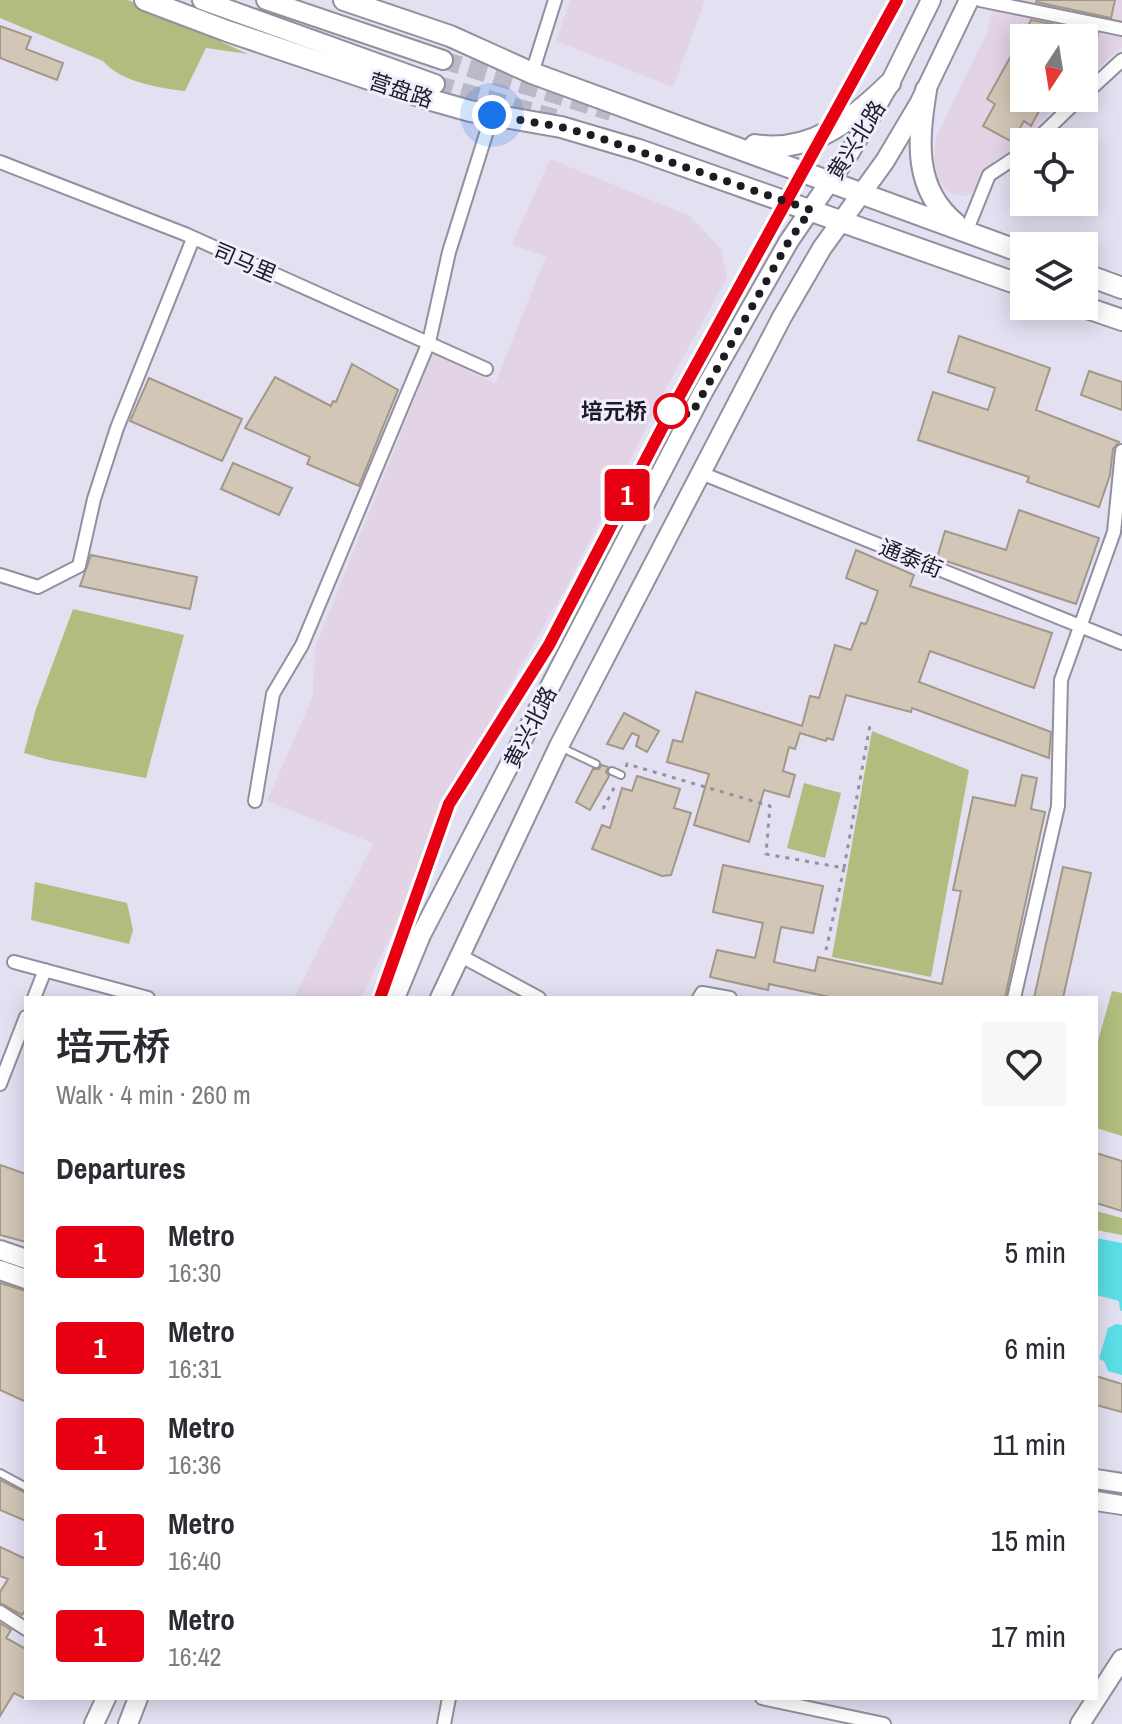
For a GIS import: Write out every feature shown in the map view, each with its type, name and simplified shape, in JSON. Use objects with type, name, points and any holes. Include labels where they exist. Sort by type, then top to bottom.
[{"type":"main road","name":"营盘路","points":[[145,0],[431,100],[594,136],[1010,281]]},
{"type":"main road","name":"营盘路","points":[[202,0],[435,84]]},
{"type":"main road","name":"营盘路","points":[[266,0],[443,60]]},
{"type":"main road","points":[[344,0],[450,36],[532,73],[1010,248]]},
{"type":"main road","name":"黄兴北路","points":[[441,996],[559,746],[782,317],[822,248],[885,161],[926,90],[969,0]]},
{"type":"main road","name":"黄兴北路","points":[[396,996],[421,935],[703,392],[789,241],[831,181],[890,83],[928,1]]},
{"type":"main road","points":[[720,140],[762,146],[800,145],[844,123],[890,83]]},
{"type":"main road","points":[[926,90],[921,144],[925,180],[939,209],[966,232]]},
{"type":"main road","points":[[1098,279],[1122,288]]},
{"type":"main road","points":[[1098,312],[1122,320]]},
{"type":"main road","points":[[0,1250],[24,1258]]},
{"type":"main road","points":[[0,1270],[24,1278]]},
{"type":"main road","points":[[1098,1479],[1122,1483]]},
{"type":"main road","points":[[1098,1501],[1122,1505]]},
{"type":"main road","points":[[1098,1696],[1122,1659]]},
{"type":"main road","points":[[94,1724],[105,1700]]},
{"type":"main road","points":[[128,1724],[137,1700]]},
{"type":"main road","points":[[1080,1724],[1096,1700]]},
{"type":"street","points":[[532,73],[555,0]]},
{"type":"street","points":[[980,0],[1122,29]]},
{"type":"street","points":[[1098,82],[1122,60]]},
{"type":"street","points":[[1049,128],[1065,112]]},
{"type":"street","points":[[255,801],[273,694],[302,645],[429,342],[449,252],[492,115]]},
{"type":"street","points":[[966,232],[989,175],[1010,161]]},
{"type":"street","name":"司马里","points":[[0,162],[193,239],[486,369]]},
{"type":"street","points":[[0,575],[38,587],[79,566],[94,499],[117,428],[193,239]]},
{"type":"street","points":[[1014,996],[1058,806],[1061,680],[1114,532],[1122,451]]},
{"type":"street","name":"通泰街","points":[[701,473],[1122,643]]},
{"type":"street","points":[[459,955],[535,996]]},
{"type":"street","points":[[14,962],[141,996]]},
{"type":"street","points":[[35,996],[45,970]]},
{"type":"street","points":[[700,996],[702,993],[719,996]]},
{"type":"street","points":[[0,1084],[24,1022]]},
{"type":"street","points":[[0,1612],[24,1628]]},
{"type":"street","points":[[444,1724],[449,1700]]},
{"type":"street","points":[[771,1700],[884,1724]]},
{"type":"lane","points":[[559,746],[596,764]]},
{"type":"lane","points":[[612,771],[621,775]]},
{"type":"lane","points":[[0,1473],[24,1486]]},
{"type":"path","points":[[826,950],[870,725]]},
{"type":"path","points":[[603,809],[627,764],[770,806],[766,854],[844,868]]},
{"type":"shaded area","points":[[570,0],[705,0],[673,87],[556,41]]},
{"type":"shaded area","points":[[995,0],[1122,0],[1122,47],[1098,67],[1098,24],[1010,24],[1010,112],[1050,112],[1034,128],[1010,128],[1010,152],[995,160],[973,192],[964,196],[955,195],[933,174],[936,137],[987,33]]},
{"type":"shaded area","points":[[550,159],[690,216],[721,249],[727,278],[665,390],[567,586],[499,704],[362,996],[295,996],[373,843],[267,801],[313,696],[315,648],[433,353],[495,384],[546,256],[512,245]]},
{"type":"green space","points":[[0,0],[128,0],[248,54],[206,48],[185,91],[152,86],[120,74],[103,61],[0,18]]},
{"type":"green space","points":[[73,609],[184,635],[146,778],[24,753],[36,709]]},
{"type":"green space","points":[[872,731],[969,770],[931,977],[832,957]]},
{"type":"green space","points":[[804,783],[841,793],[825,858],[787,848]]},
{"type":"green space","points":[[35,882],[127,903],[133,930],[129,944],[31,920]]},
{"type":"green space","points":[[1112,991],[1122,993],[1122,1136],[1098,1129],[1098,1041]]},
{"type":"green space","points":[[1098,1212],[1122,1218],[1122,1235],[1098,1230]]},
{"type":"water","points":[[1098,1238],[1122,1243],[1122,1311],[1119,1301],[1098,1296]]},
{"type":"water","points":[[1122,1325],[1122,1375],[1108,1371],[1104,1361],[1099,1359],[1108,1328]]},
{"type":"building","points":[[1037,0],[1115,0],[1111,18]]},
{"type":"building","points":[[1031,20],[1052,24],[1029,24]]},
{"type":"building","points":[[0,26],[31,37],[26,49],[63,63],[57,80],[0,58]]},
{"type":"building","points":[[1010,58],[1010,112],[1038,112],[1031,126],[1024,121],[1020,128],[1010,128],[1010,141],[983,126],[995,104],[987,99]]},
{"type":"building","points":[[959,336],[1050,368],[1036,410],[1119,442],[1113,449],[1110,475],[1099,507],[1027,482],[1029,477],[918,440],[933,392],[988,410],[995,388],[948,372]]},
{"type":"building","points":[[352,364],[398,390],[359,486],[307,464],[310,457],[245,428],[275,377],[331,406],[333,401],[336,402]]},
{"type":"building","points":[[1089,371],[1122,382],[1122,410],[1081,395]]},
{"type":"building","points":[[149,378],[242,419],[222,461],[130,421]]},
{"type":"building","points":[[233,463],[292,488],[279,515],[221,489]]},
{"type":"building","points":[[1019,510],[1099,538],[1076,604],[937,558],[945,531],[1006,550]]},
{"type":"building","points":[[856,550],[914,575],[910,586],[1052,633],[1034,688],[930,651],[919,682],[1051,732],[1049,758],[912,708],[911,712],[846,695],[833,740],[827,738],[826,741],[800,733],[795,749],[789,747],[783,771],[795,775],[789,797],[764,790],[749,842],[694,825],[709,774],[667,762],[673,740],[682,742],[696,692],[802,726],[810,696],[819,698],[835,645],[851,650],[861,623],[866,624],[878,591],[846,578]]},
{"type":"building","points":[[91,555],[197,577],[190,609],[80,586]]},
{"type":"building","points":[[624,713],[659,731],[647,752],[636,746],[639,736],[632,733],[623,749],[607,744]]},
{"type":"building","points":[[602,765],[608,767],[606,772],[609,776],[590,810],[576,802],[593,769],[599,769]]},
{"type":"building","points":[[1022,775],[1037,778],[1031,809],[1045,812],[1005,996],[825,996],[769,984],[768,990],[710,977],[717,950],[755,958],[763,923],[713,912],[723,865],[823,886],[813,933],[781,927],[774,962],[815,971],[818,957],[942,984],[961,891],[953,890],[973,797],[1015,806]]},
{"type":"building","points":[[637,776],[680,789],[674,808],[691,813],[671,875],[662,876],[592,849],[602,825],[610,828],[622,788],[632,791]]},
{"type":"building","points":[[1063,867],[1091,873],[1063,996],[1034,996]]},
{"type":"building","points":[[1098,1154],[1122,1161],[1122,1211],[1098,1204]]},
{"type":"building","points":[[0,1165],[24,1173],[24,1241],[0,1235]]},
{"type":"building","points":[[0,1283],[24,1290],[24,1401],[0,1390]]},
{"type":"building","points":[[1098,1377],[1122,1384],[1122,1412],[1098,1406]]},
{"type":"building","points":[[0,1480],[24,1492],[24,1520],[0,1510]]},
{"type":"building","points":[[0,1547],[24,1558],[22,1615],[0,1603],[0,1592],[8,1579],[0,1576]]},
{"type":"building","points":[[0,1623],[11,1630],[6,1638],[24,1648],[24,1698],[14,1693],[0,1716]]},
{"type":"tunnel","points":[[443,60],[611,112]]},
{"type":"tunnel","points":[[435,84],[555,118]]},
{"type":"metro line","name":"1","points":[[381,996],[449,804],[549,645],[671,411],[897,0]]},
{"type":"place","name":"培元桥","points":[[671,411]]},
{"type":"route","points":[[492,115],[594,136],[811,210],[789,241],[691,415],[671,411]]}]
